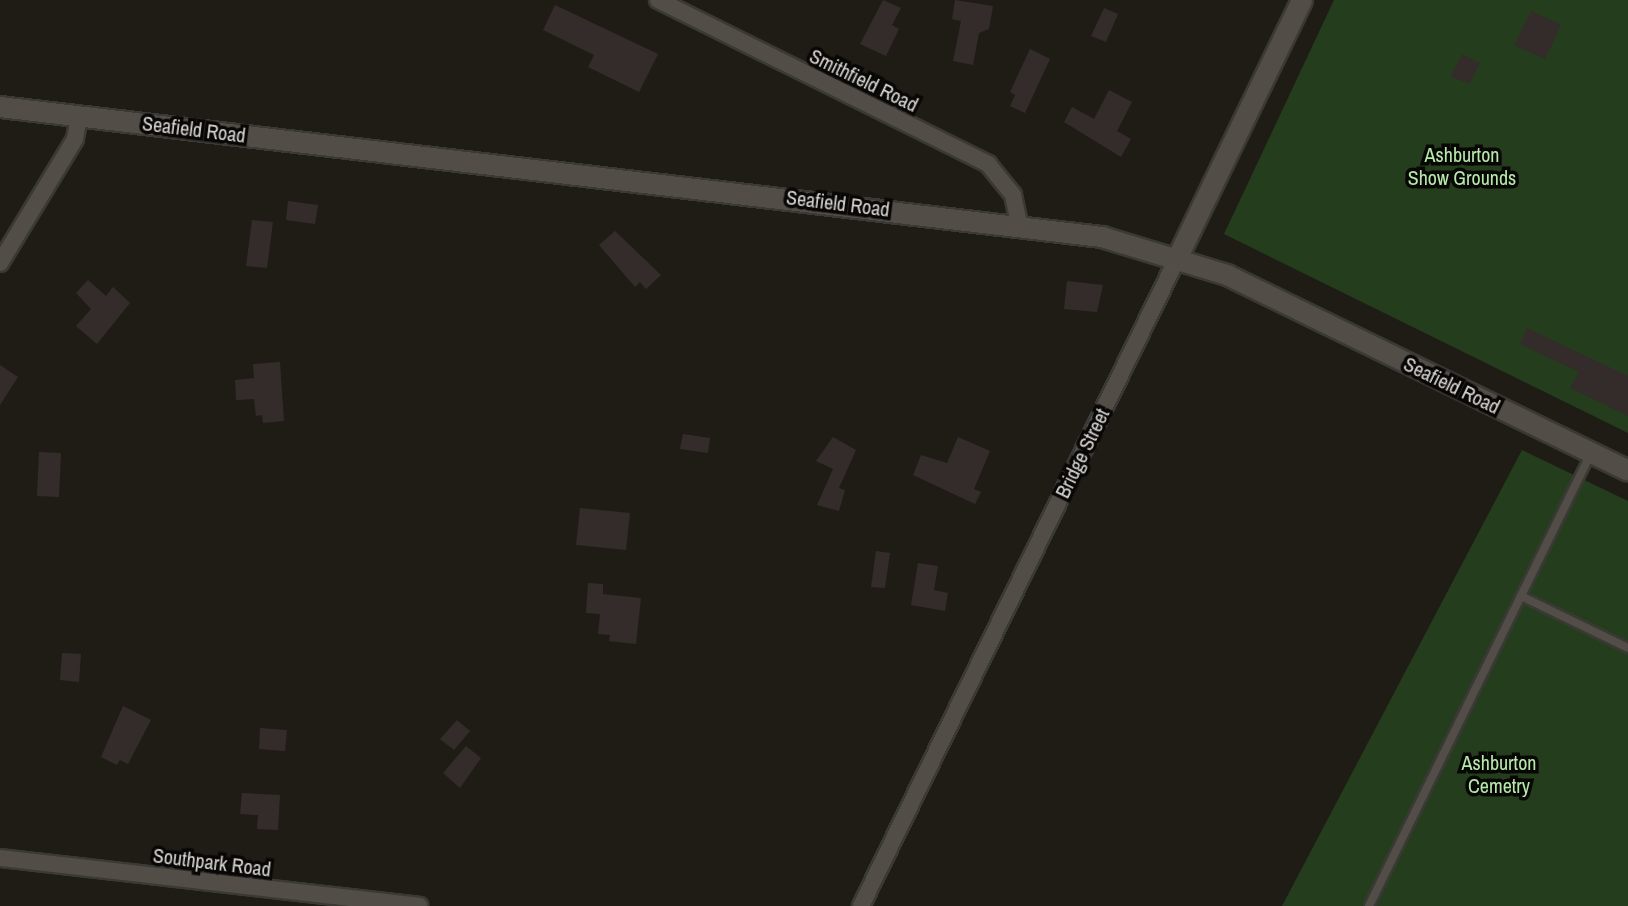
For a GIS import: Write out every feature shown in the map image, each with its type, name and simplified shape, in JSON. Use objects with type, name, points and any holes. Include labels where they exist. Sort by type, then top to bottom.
[{"type":"street","name":"Smithfield Road","points":[[658,0],[988,164],[1013,195],[1019,224]]},
{"type":"street","name":"Bridge Street","points":[[861,906],[1302,0]]},
{"type":"street","name":"Seafield Road","points":[[0,107],[1019,224],[1102,237],[1178,257],[1227,275],[1628,471]]},
{"type":"street","points":[[0,263],[69,150],[79,116]]},
{"type":"street","name":"Southpark Road","points":[[0,858],[419,906]]},
{"type":"lane","points":[[1369,906],[1591,453]]},
{"type":"lane","points":[[1521,596],[1628,648]]},
{"type":"green space","name":"Ashburton Show Grounds","points":[[1334,0],[1628,0],[1628,433],[1224,234]]},
{"type":"green space","name":"Ashburton Cemetry","points":[[1522,450],[1628,501],[1628,906],[1282,906]]},
{"type":"building","points":[[883,0],[901,8],[892,25],[899,29],[886,56],[860,44]]},
{"type":"building","points":[[955,0],[993,6],[989,29],[979,33],[973,65],[953,61],[961,21],[952,19]]},
{"type":"building","points":[[555,5],[658,54],[639,92],[588,67],[594,55],[543,30]]},
{"type":"building","points":[[1104,8],[1118,14],[1106,42],[1091,36]]},
{"type":"building","points":[[1531,11],[1561,25],[1545,59],[1514,45]]},
{"type":"building","points":[[1030,49],[1050,59],[1025,113],[1010,106],[1015,95],[1010,92]]},
{"type":"building","points":[[1462,54],[1480,63],[1469,84],[1451,76]]},
{"type":"building","points":[[1109,90],[1132,102],[1117,131],[1131,139],[1121,157],[1064,122],[1072,107],[1094,119]]},
{"type":"building","points":[[288,201],[318,205],[315,224],[286,220]]},
{"type":"building","points":[[252,220],[273,222],[267,268],[246,266]]},
{"type":"building","points":[[615,231],[661,275],[646,289],[640,282],[635,287],[599,245]]},
{"type":"building","points":[[88,280],[106,296],[113,287],[130,303],[97,344],[76,326],[91,309],[76,293]]},
{"type":"building","points":[[1067,281],[1103,285],[1097,312],[1064,309]]},
{"type":"building","points":[[1527,328],[1628,376],[1628,416],[1570,388],[1579,372],[1520,344]]},
{"type":"building","points":[[280,362],[284,421],[263,423],[262,415],[256,416],[254,399],[236,400],[235,380],[254,378],[253,364]]},
{"type":"building","points":[[0,365],[18,377],[0,405]]},
{"type":"building","points":[[683,434],[710,438],[708,453],[680,449]]},
{"type":"building","points":[[833,437],[856,450],[839,488],[845,490],[839,511],[817,505],[833,469],[816,461]]},
{"type":"building","points":[[958,437],[990,451],[974,489],[981,492],[975,504],[913,475],[921,455],[947,463]]},
{"type":"building","points":[[39,452],[61,453],[59,497],[37,496]]},
{"type":"building","points":[[580,508],[630,513],[626,550],[576,545]]},
{"type":"building","points":[[876,551],[890,553],[885,588],[871,587]]},
{"type":"building","points":[[918,563],[938,566],[934,590],[948,593],[945,611],[911,605]]},
{"type":"building","points":[[588,583],[603,584],[603,594],[641,598],[636,644],[609,641],[610,635],[598,634],[600,614],[586,613]]},
{"type":"building","points":[[62,653],[81,654],[79,682],[60,680]]},
{"type":"building","points":[[123,706],[151,720],[128,764],[120,760],[117,765],[101,757]]},
{"type":"building","points":[[457,720],[470,731],[454,750],[440,739]]},
{"type":"building","points":[[260,728],[287,730],[285,751],[259,749]]},
{"type":"building","points":[[466,746],[481,758],[460,788],[443,773]]},
{"type":"building","points":[[242,793],[280,795],[278,830],[257,829],[258,815],[240,814]]}]
